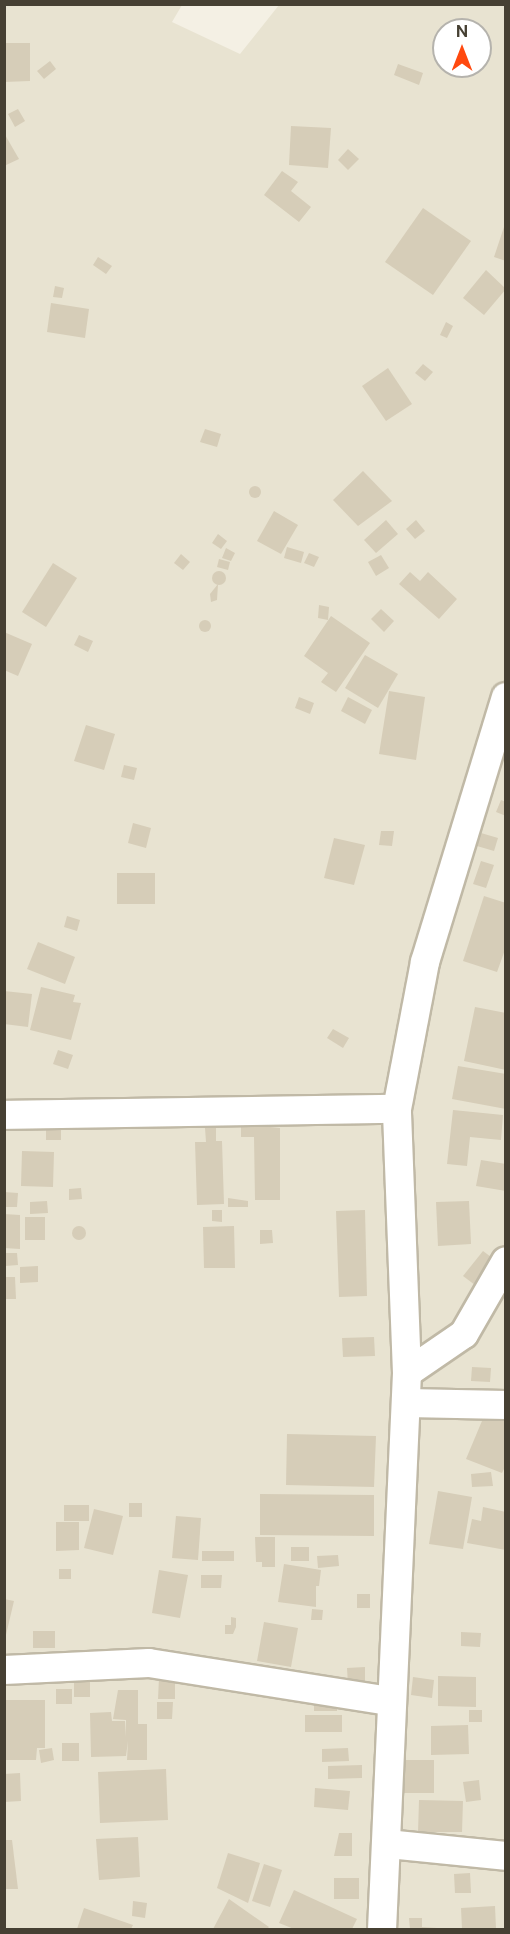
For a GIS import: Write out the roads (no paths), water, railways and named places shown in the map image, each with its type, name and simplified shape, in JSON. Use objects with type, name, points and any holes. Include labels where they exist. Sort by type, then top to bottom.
[{"type":"street","points":[[382,1929],[388,1844],[390,1701],[407,1373],[398,1109],[425,962],[506,697]]},
{"type":"street","points":[[4,1115],[398,1109]]},
{"type":"street","points":[[407,1373],[464,1334],[506,1262]]},
{"type":"street","points":[[406,1403],[506,1405]]},
{"type":"street","points":[[4,1670],[149,1663],[390,1701]]},
{"type":"street","points":[[388,1844],[506,1856]]}]
